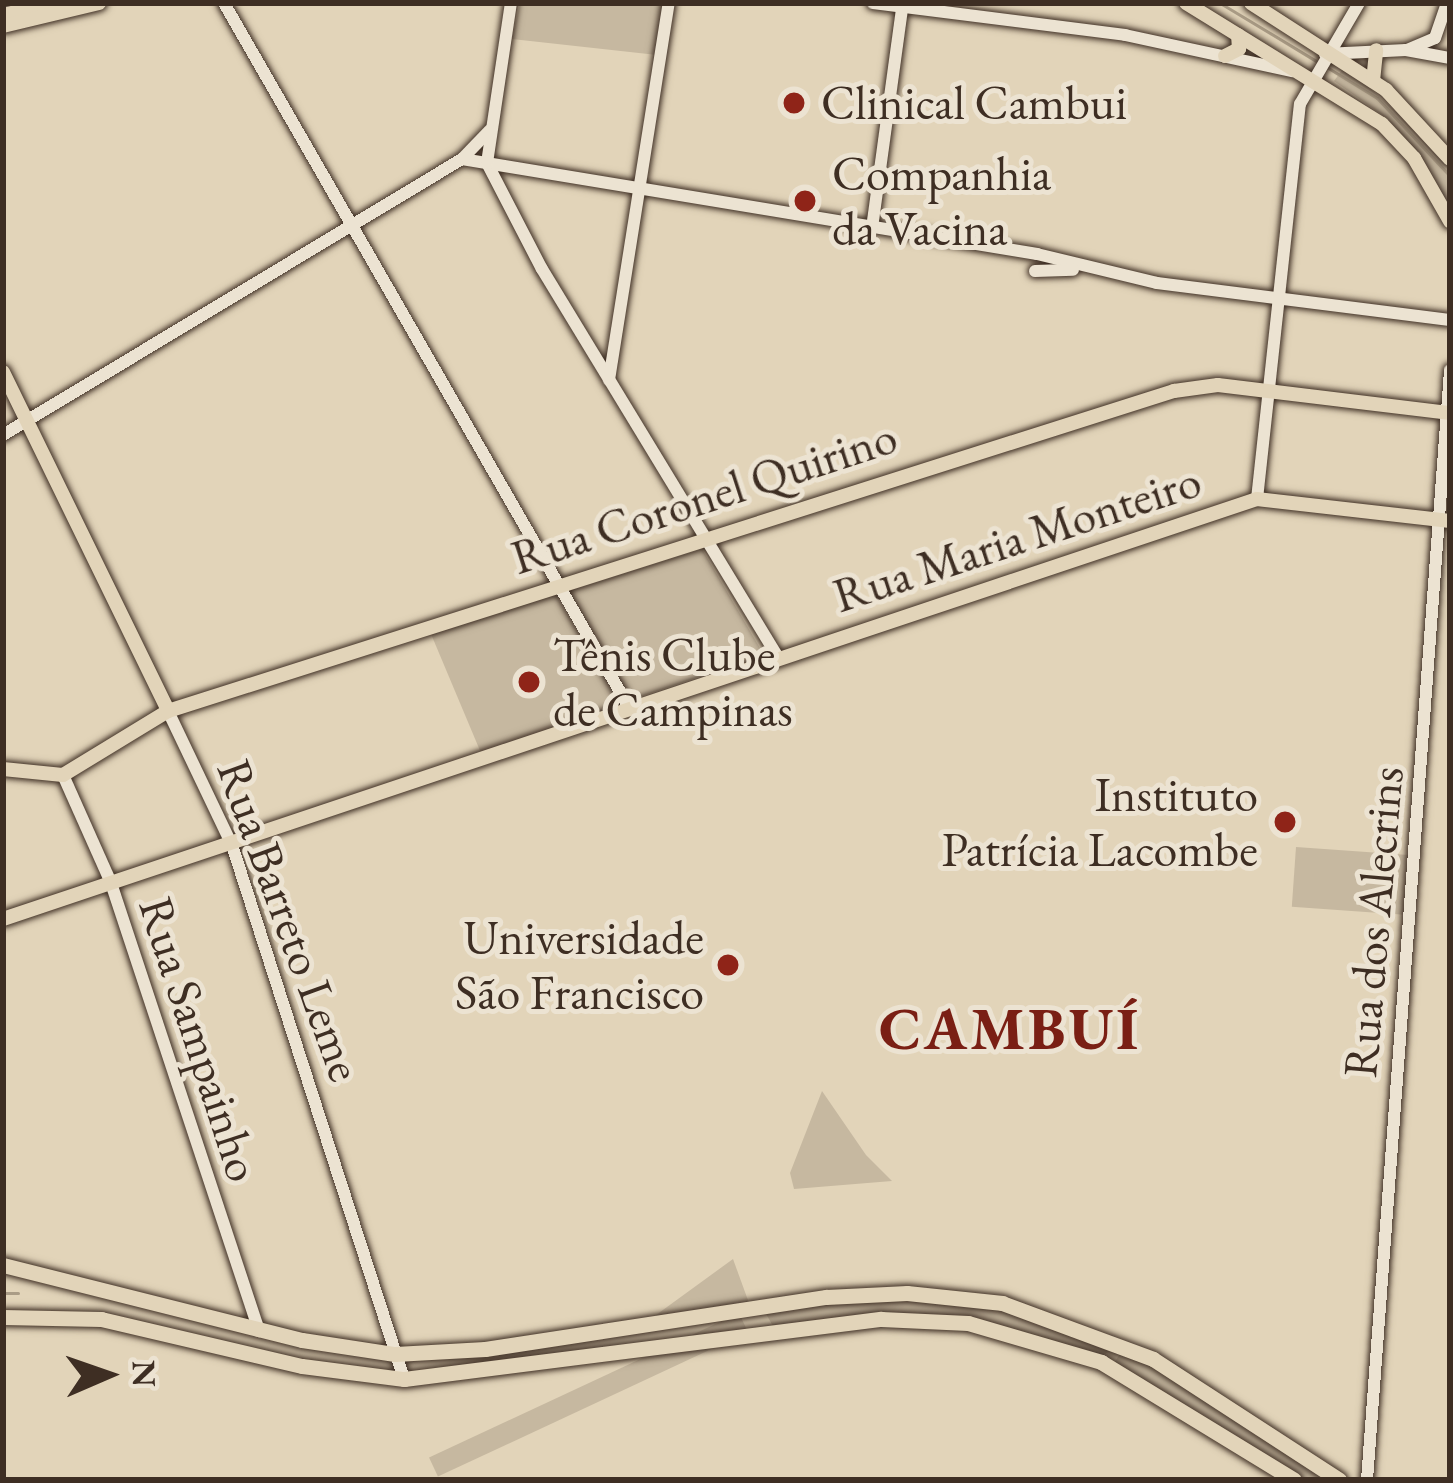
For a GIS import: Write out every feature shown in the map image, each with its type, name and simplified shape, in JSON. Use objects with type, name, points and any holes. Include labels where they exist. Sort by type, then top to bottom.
[{"type":"highway","points":[[3,1265],[260,1331],[395,1354],[484,1349],[826,1297],[972,1298],[1124,1344],[1339,1480]]},
{"type":"highway","points":[[3,1317],[71,1314],[334,1372],[404,1379],[881,1319],[968,1323],[1101,1362],[1294,1480]]},
{"type":"highway","points":[[191,1340],[254,1348],[260,1331]]},
{"type":"main road","points":[[3,15],[53,3]]},
{"type":"main road","points":[[3,26],[99,3]]},
{"type":"main road","points":[[224,3],[357,223],[556,585],[630,709]]},
{"type":"main road","points":[[609,381],[669,3]]},
{"type":"main road","points":[[872,3],[1226,56],[1311,75]]},
{"type":"main road","points":[[1186,3],[1311,75],[1399,141],[1450,221]]},
{"type":"main road","points":[[1251,3],[1411,109],[1450,159]]},
{"type":"main road","points":[[1257,499],[1300,104],[1311,75],[1359,3]]},
{"type":"main road","points":[[872,228],[902,4]]},
{"type":"main road","points":[[512,5],[487,163],[609,381],[779,659]]},
{"type":"main road","points":[[1447,10],[1450,36]]},
{"type":"main road","points":[[1406,50],[1435,38],[1447,10]]},
{"type":"main road","points":[[1341,30],[1349,51]]},
{"type":"main road","points":[[1226,56],[1239,50],[1238,35]]},
{"type":"main road","points":[[1373,81],[1376,50]]},
{"type":"main road","points":[[1327,52],[1406,50],[1450,58]]},
{"type":"main road","points":[[3,435],[462,160],[490,130]]},
{"type":"main road","points":[[462,160],[1037,254],[1087,270],[1450,320]]},
{"type":"main road","points":[[1035,272],[1087,270]]},
{"type":"main road","name":"Rua dos Alecrins","points":[[1367,1480],[1444,520],[1450,370]]},
{"type":"main road","name":"Rua Barreto Leme","points":[[3,372],[232,845],[404,1379]]},
{"type":"main road","name":"Rua Coronel Quirino","points":[[63,775],[168,711],[1174,391],[1218,385],[1448,413]]},
{"type":"main road","name":"Rua Maria Monteiro","points":[[3,919],[1257,499],[1444,520]]},
{"type":"main road","points":[[3,769],[63,775]]},
{"type":"main road","name":"Rua Sampainho","points":[[63,775],[111,883],[260,1331]]},
{"type":"shaded area","points":[[520,3],[665,3],[657,55],[512,39]]},
{"type":"shaded area","points":[[1345,66],[1442,153],[1450,166],[1450,205],[1388,119],[1334,81]]},
{"type":"shaded area","points":[[702,549],[764,655],[630,700],[566,592]]},
{"type":"shaded area","name":"Tênis Clube de Campinas","points":[[555,594],[621,705],[481,753],[431,634]]},
{"type":"shaded area","points":[[1296,847],[1409,855],[1405,915],[1292,907]]},
{"type":"shaded area","points":[[822,1091],[866,1155],[892,1181],[794,1189],[790,1173]]},
{"type":"shaded area","points":[[733,1259],[749,1303],[658,1320],[656,1315]]},
{"type":"shaded area","points":[[907,1296],[1012,1309],[1116,1346],[1100,1358],[1008,1327],[945,1316],[774,1328],[765,1312]]},
{"type":"shaded area","points":[[739,1313],[748,1332],[438,1477],[429,1458]]},
{"type":"shaded area","points":[[1123,1349],[1333,1480],[1299,1480],[1113,1364]]},
{"type":"waterway","points":[[1220,3],[1316,61]]},
{"type":"waterway","points":[[1325,66],[1377,98],[1450,176]]},
{"type":"waterway","points":[[3,1293],[18,1293]]},
{"type":"place","name":"Clinical Cambui","points":[[794,103]]},
{"type":"place","name":"Companhia da Vacina","points":[[805,201]]},
{"type":"place","name":"Tênis Clube de Campinas","points":[[529,682]]},
{"type":"place","name":"Instituto Patrícia Lacombe","points":[[1285,822]]},
{"type":"place","name":"Universidade São Francisco","points":[[728,965]]},
{"type":"district","name":"CAMBUÍ","points":[[1010,1028]]}]
